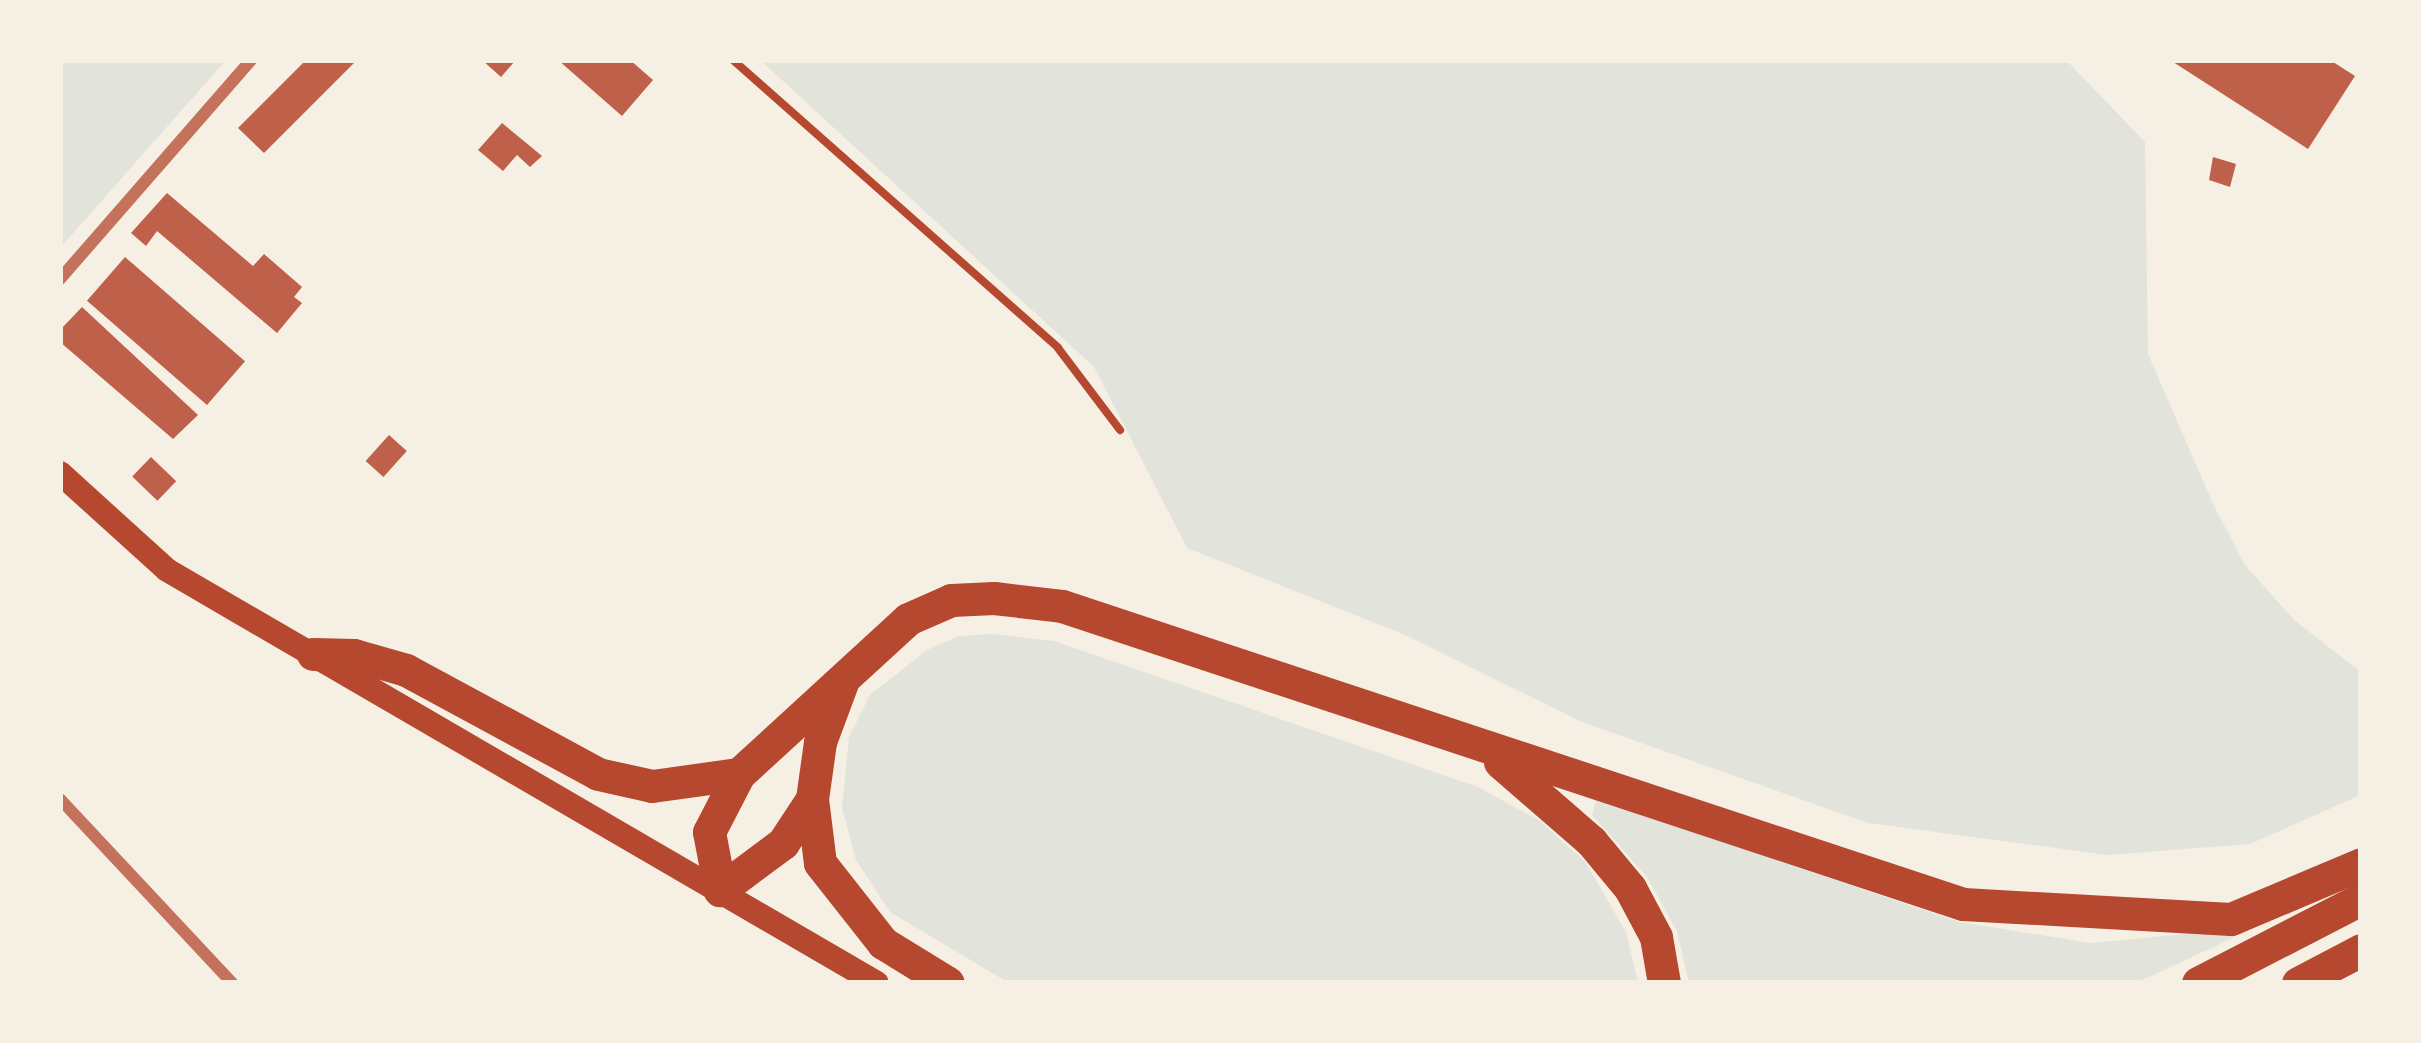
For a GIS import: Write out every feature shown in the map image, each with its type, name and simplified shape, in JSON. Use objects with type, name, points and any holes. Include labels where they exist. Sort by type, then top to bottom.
[{"type":"highway","points":[[812,799],[783,844],[720,890],[709,832],[739,774],[848,667],[908,619],[951,600],[1062,606],[1490,753],[1963,904],[2231,920],[2361,864]]},
{"type":"highway","points":[[313,654],[354,655],[406,670],[598,775],[652,786],[739,774]]},
{"type":"highway","points":[[848,667],[820,742],[812,799],[820,863],[842,899],[883,943],[948,983]]},
{"type":"highway","points":[[1490,753],[1592,842],[1630,888],[1656,937],[1664,983]]},
{"type":"highway","points":[[2198,983],[2361,898]]},
{"type":"highway","points":[[2298,983],[2361,950]]},
{"type":"main road","points":[[60,473],[167,570],[877,983]]},
{"type":"street","points":[[60,279],[251,60]]},
{"type":"street","points":[[60,799],[232,983]]},
{"type":"path","points":[[733,60],[1058,348],[1120,430]]},
{"type":"shaded area","points":[[60,60],[226,60],[60,248]]},
{"type":"shaded area","points":[[760,60],[2066,60],[2145,142],[2148,354],[2214,506],[2245,565],[2294,620],[2361,672],[2361,795],[2250,844],[2108,855],[1868,823],[1582,722],[1403,634],[1187,548],[1094,367]]},
{"type":"shaded area","points":[[993,634],[1054,641],[1478,787],[1540,821],[1586,863],[1626,932],[1638,983],[1009,983],[890,912],[856,860],[842,808],[849,737],[870,695],[927,650],[959,636]]},
{"type":"shaded area","points":[[1596,799],[1959,922],[2091,943],[2228,930],[2235,937],[2136,983],[1689,983],[1677,931],[1647,877],[1592,815]]},
{"type":"building","points":[[306,60],[357,60],[264,153],[238,128]]},
{"type":"building","points":[[482,60],[516,60],[501,77]]},
{"type":"building","points":[[558,60],[630,60],[653,80],[622,116]]},
{"type":"building","points":[[2170,60],[2330,60],[2355,76],[2308,149]]},
{"type":"building","points":[[502,123],[542,156],[530,167],[517,155],[503,171],[478,150]]},
{"type":"building","points":[[2213,157],[2236,164],[2230,187],[2209,180]]},
{"type":"building","points":[[167,193],[253,266],[264,254],[302,287],[294,297],[302,303],[277,333],[157,231],[146,246],[131,233]]},
{"type":"building","points":[[125,257],[245,361],[207,405],[87,301]]},
{"type":"building","points":[[82,307],[198,415],[173,439],[60,342],[60,330]]},
{"type":"building","points":[[389,435],[407,451],[383,477],[366,461]]},
{"type":"building","points":[[151,457],[176,481],[157,501],[132,476]]}]
